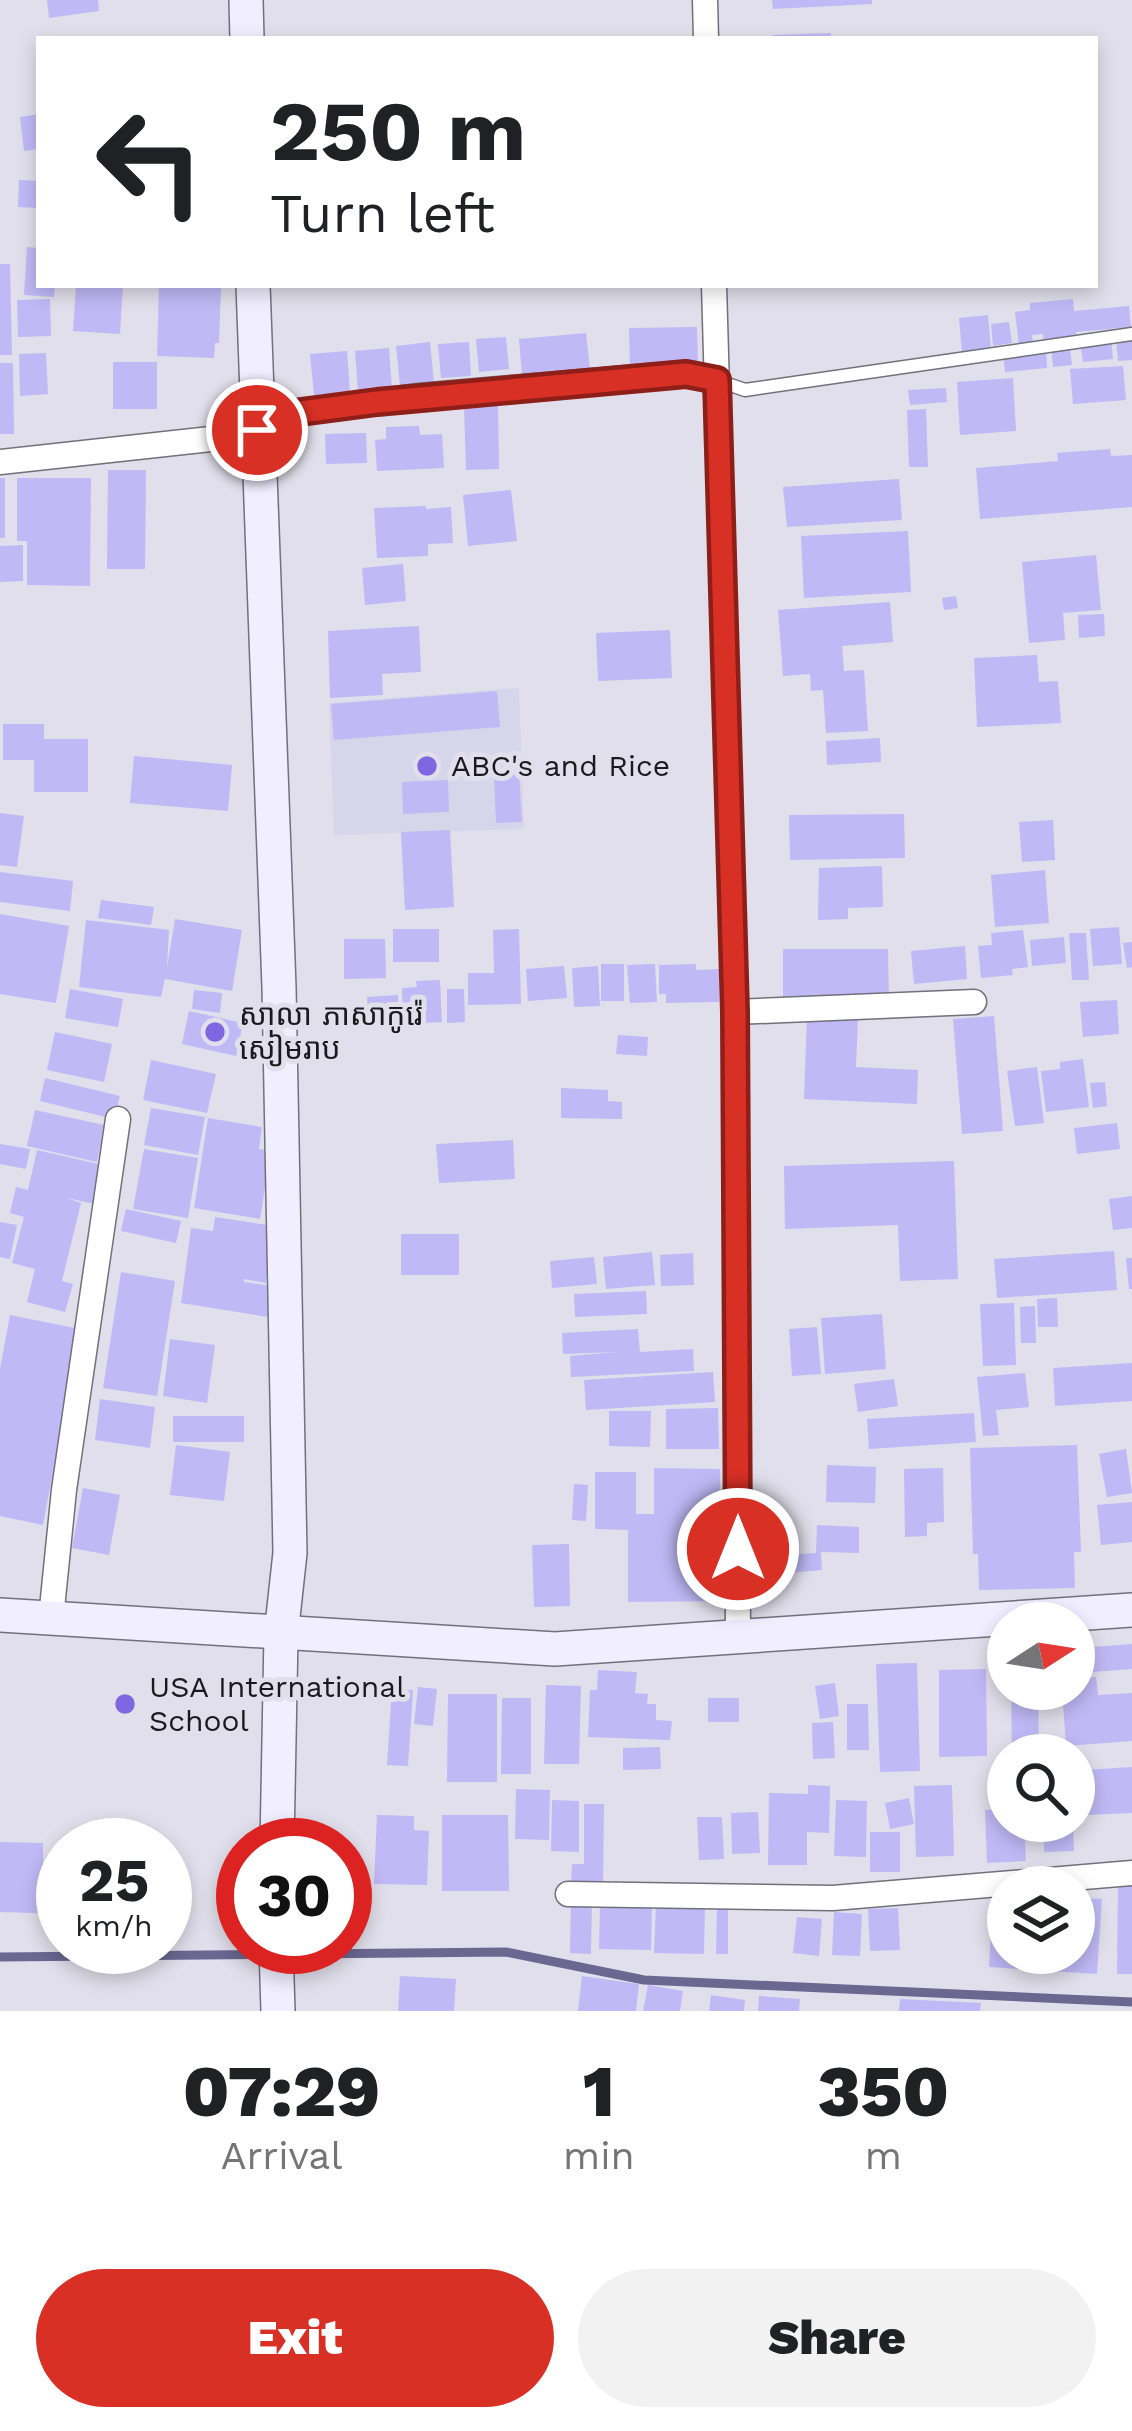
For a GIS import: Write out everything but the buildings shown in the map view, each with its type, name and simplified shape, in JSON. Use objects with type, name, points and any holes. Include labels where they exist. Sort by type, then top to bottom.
[{"type":"street","points":[[247,0],[248,36]]},
{"type":"street","points":[[705,0],[706,36]]},
{"type":"street","points":[[253,288],[279,987],[289,1482],[278,1818]]},
{"type":"street","points":[[714,288],[735,1012],[738,1638]]},
{"type":"street","points":[[0,462],[229,437],[293,413],[419,396],[686,374],[717,380]]},
{"type":"street","points":[[735,1012],[974,1002]]},
{"type":"street","points":[[51,1618],[64,1490],[118,1118]]},
{"type":"street","points":[[0,1616],[555,1649],[1132,1610]]},
{"type":"street","points":[[568,1894],[833,1898],[1132,1873]]},
{"type":"lane","points":[[717,380],[745,390],[1132,334]]},
{"type":"shaded area","name":"ABC's and Rice","points":[[519,688],[524,829],[334,835],[329,703]]},
{"type":"waterway","points":[[0,1957],[506,1952],[644,1980],[1132,2002]]},
{"type":"place","name":"ABC's and Rice","points":[[427,766]]},
{"type":"place","name":"សាលា ភាសាកូរ៉េ សៀមរាប","points":[[215,1032]]},
{"type":"place","name":"USA International School","points":[[125,1704]]},
{"type":"route","points":[[257,430],[293,413],[419,396],[686,374],[717,380],[735,1012],[738,1549]]}]
